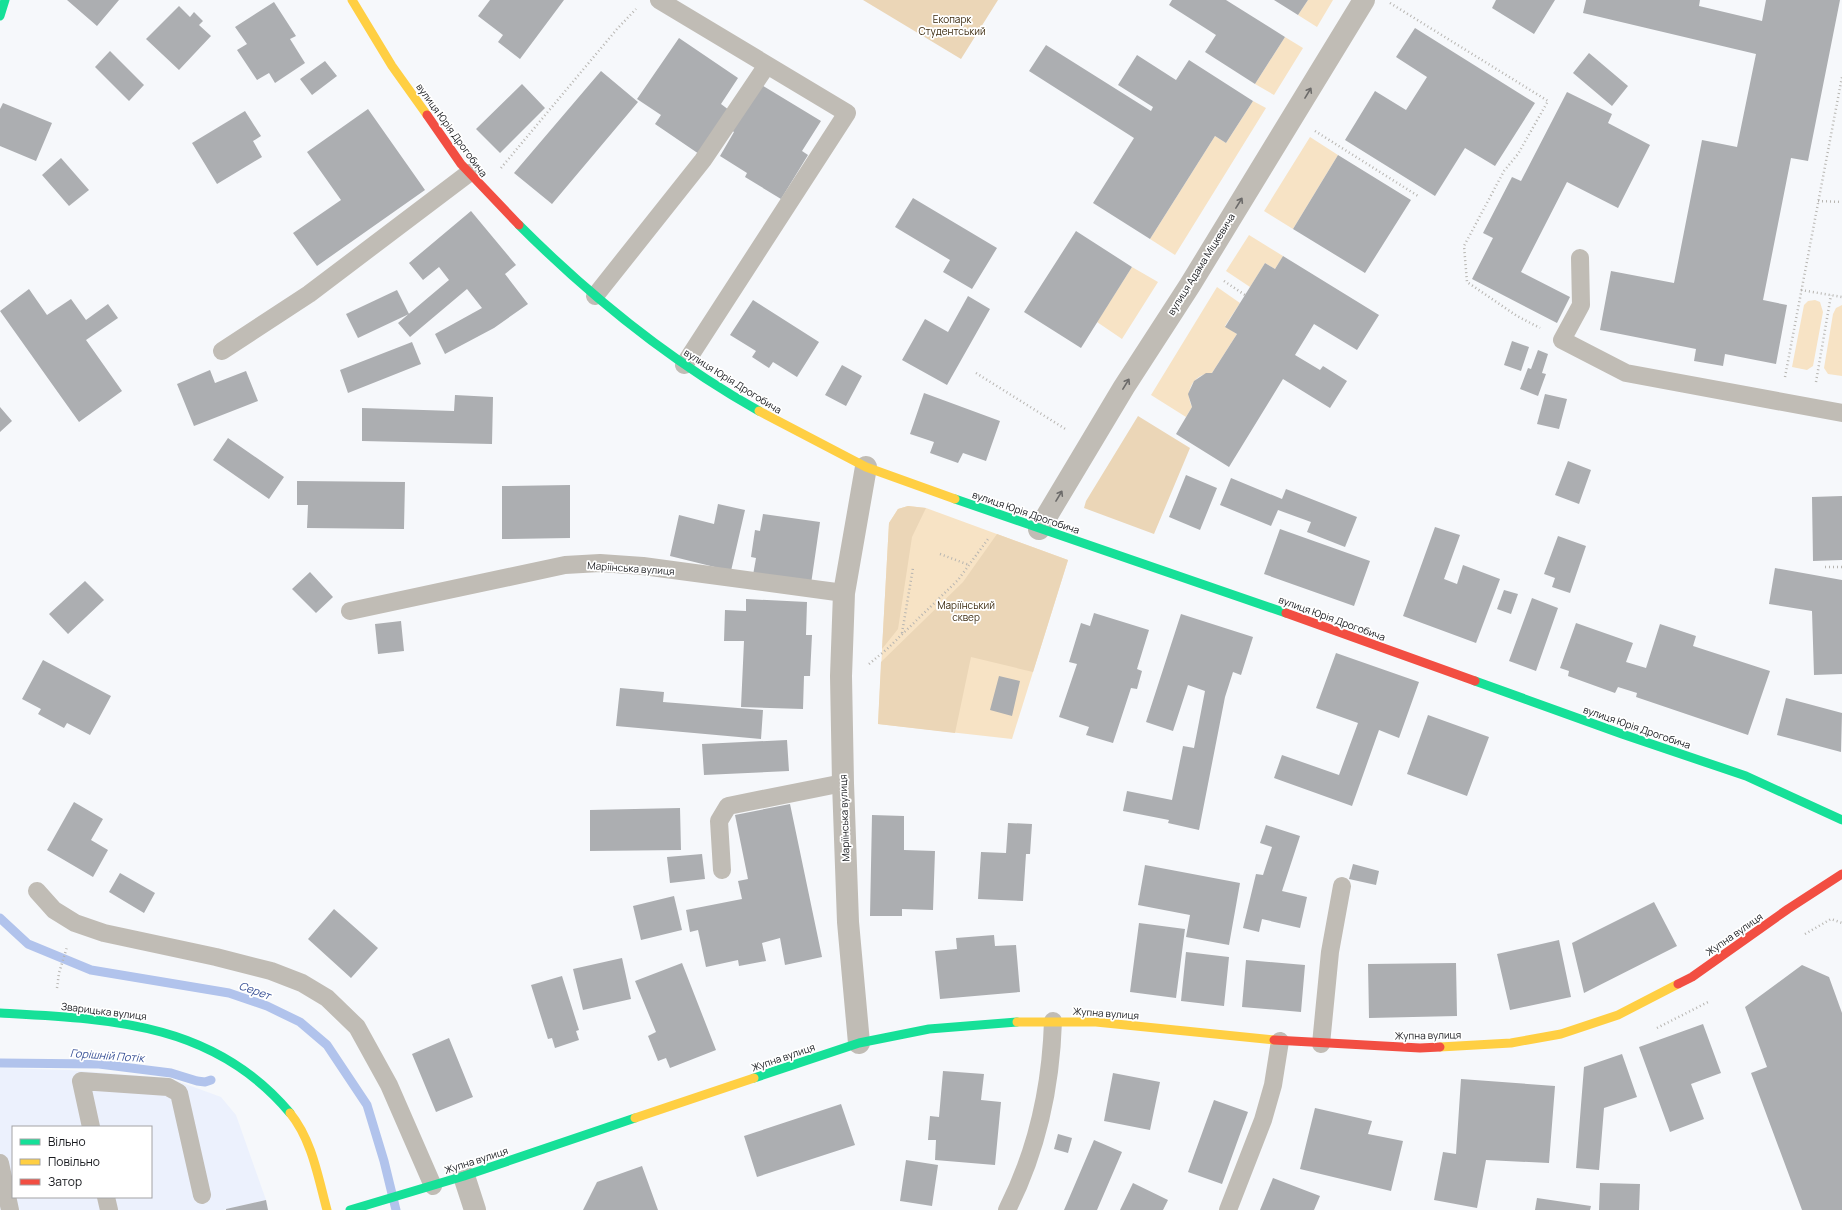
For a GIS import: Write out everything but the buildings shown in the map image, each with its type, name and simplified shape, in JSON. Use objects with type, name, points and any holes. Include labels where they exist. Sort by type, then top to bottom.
[{"type":"street","points":[[0,16],[5,0]]},
{"type":"street","name":"вулиця Юрія Дрогобича","points":[[352,0],[392,66],[469,173],[549,255],[635,329],[684,364],[722,390],[797,432],[866,467],[1039,529],[1214,587],[1615,732],[1746,776],[1842,820]]},
{"type":"street","name":"вулиця Адама Міцкевича","points":[[1039,529],[1124,387],[1190,285],[1364,0]]},
{"type":"street","name":"Маріїнська вулиця","points":[[859,1043],[848,922],[841,676],[844,592],[866,467]]},
{"type":"street","name":"Жупна вулиця","points":[[350,1210],[372,1205],[464,1176],[859,1043],[929,1029],[993,1022],[1096,1022],[1280,1041],[1420,1048],[1511,1043],[1562,1034],[1618,1015],[1692,977],[1788,909],[1842,874]]},
{"type":"street","name":"Зварицька вулиця","points":[[0,1013],[78,1017],[137,1025],[176,1035],[216,1051],[257,1078],[278,1099],[302,1130],[314,1162],[327,1210]]},
{"type":"street","points":[[464,1176],[475,1210]]},
{"type":"lane","points":[[659,0],[847,113],[684,364]]},
{"type":"lane","points":[[595,296],[703,160],[767,65]]},
{"type":"lane","points":[[222,351],[308,294],[469,173]]},
{"type":"lane","points":[[1580,258],[1581,305],[1562,340],[1626,373],[1842,413]]},
{"type":"lane","name":"Маріїнська вулиця","points":[[350,611],[564,565],[600,563],[643,566],[844,592]]},
{"type":"lane","points":[[722,870],[719,821],[728,806],[843,783]]},
{"type":"lane","points":[[1321,1044],[1330,952],[1342,886]]},
{"type":"lane","points":[[37,891],[54,910],[75,923],[104,933],[216,957],[271,971],[302,983],[327,998],[357,1027],[389,1085],[424,1188]]},
{"type":"lane","points":[[1007,1210],[1029,1162],[1048,1084],[1052,1056],[1052,1021]]},
{"type":"lane","points":[[1228,1210],[1263,1120],[1273,1085],[1280,1041]]},
{"type":"lane","points":[[91,1126],[81,1081],[168,1087],[179,1093],[202,1195]]},
{"type":"lane","points":[[0,1163],[10,1210]]},
{"type":"lane","points":[[106,1198],[109,1210]]},
{"type":"path","points":[[1388,2],[1548,101],[1518,154],[1504,171],[1464,246],[1468,282],[1517,316],[1562,340]]},
{"type":"path","points":[[498,171],[639,6]]},
{"type":"path","points":[[1784,377],[1842,77]]},
{"type":"path","points":[[1310,128],[1418,196]]},
{"type":"path","points":[[1818,201],[1842,202]]},
{"type":"path","points":[[1221,280],[1245,295]]},
{"type":"path","points":[[1801,290],[1842,297]]},
{"type":"path","points":[[1816,383],[1831,295]]},
{"type":"path","points":[[976,373],[1069,431]]},
{"type":"path","points":[[874,661],[958,580],[990,536]]},
{"type":"path","points":[[940,554],[970,565]]},
{"type":"path","points":[[1825,567],[1842,567]]},
{"type":"path","points":[[902,634],[913,568]]},
{"type":"path","points":[[1835,920],[1842,923]]},
{"type":"path","points":[[57,991],[59,973]]},
{"type":"shaded area","points":[[0,1068],[69,1070],[169,1078],[221,1097],[236,1115],[266,1200],[223,1210],[0,1210]]},
{"type":"green space","name":"Екопарк Студентський","points":[[863,0],[998,0],[961,59]]},
{"type":"green space","points":[[1308,0],[1333,0],[1317,27],[1298,15]]},
{"type":"green space","points":[[1285,37],[1303,48],[1274,95],[1255,84]]},
{"type":"green space","points":[[1253,101],[1266,108],[1175,255],[1150,239],[1215,136],[1226,143]]},
{"type":"green space","points":[[1310,137],[1338,155],[1293,229],[1264,211]]},
{"type":"green space","points":[[1249,235],[1283,256],[1275,269],[1265,263],[1250,287],[1226,271]]},
{"type":"green space","points":[[1132,267],[1158,282],[1122,339],[1097,322]]},
{"type":"green space","points":[[1217,287],[1240,303],[1225,326],[1237,334],[1212,373],[1200,376],[1192,384],[1189,395],[1192,407],[1186,417],[1151,395]]},
{"type":"green space","points":[[1815,300],[1820,302],[1823,312],[1813,366],[1807,370],[1792,367],[1804,305],[1808,301]]},
{"type":"green space","points":[[1842,305],[1842,376],[1828,374],[1824,368],[1833,314],[1836,308]]},
{"type":"green space","points":[[1138,416],[1190,448],[1154,534],[1084,508],[1086,501]]},
{"type":"green space","name":"Маріїнський сквер","points":[[908,506],[926,508],[1068,560],[1012,739],[878,724],[889,523],[898,509]]},
{"type":"green space","points":[[908,506],[926,508],[912,537],[898,629],[882,649],[889,523],[898,509]]},
{"type":"green space","points":[[997,534],[1068,560],[1033,672],[971,657],[955,733],[878,724],[881,662],[963,582]]},
{"type":"waterway","name":"Серет","points":[[0,918],[28,944],[91,970],[229,993],[267,1006],[300,1022],[327,1045],[367,1105],[384,1161],[396,1210]]},
{"type":"waterway","name":"Горішній Потік","points":[[0,1063],[99,1064],[171,1073],[197,1081],[205,1082],[211,1080]]},
{"type":"traffic: fast","points":[[0,16],[5,0]]},
{"type":"traffic: fast","points":[[519,225],[574,277],[633,326],[694,371],[759,411]]},
{"type":"traffic: fast","points":[[955,499],[1286,613]]},
{"type":"traffic: fast","points":[[1475,681],[1622,734],[1746,776],[1842,820]]},
{"type":"traffic: fast","points":[[0,1013],[81,1018],[120,1023],[158,1031],[194,1043],[228,1060],[260,1083],[290,1113]]},
{"type":"traffic: fast","points":[[754,1078],[859,1043],[929,1029],[1017,1022]]},
{"type":"traffic: fast","points":[[350,1210],[464,1176],[635,1118]]},
{"type":"traffic: slow","points":[[352,0],[392,66],[427,115]]},
{"type":"traffic: slow","points":[[759,411],[866,467],[955,499]]},
{"type":"traffic: slow","points":[[1440,1047],[1511,1043],[1561,1034],[1618,1015],[1678,984]]},
{"type":"traffic: slow","points":[[1017,1022],[1096,1022],[1274,1040]]},
{"type":"traffic: slow","points":[[635,1118],[754,1078]]},
{"type":"traffic: slow","points":[[290,1113],[298,1124],[309,1147],[327,1210]]},
{"type":"traffic: jam","points":[[427,115],[461,164],[519,225]]},
{"type":"traffic: jam","points":[[1286,613],[1475,681]]},
{"type":"traffic: jam","points":[[1678,984],[1692,977],[1788,909],[1842,874]]},
{"type":"traffic: jam","points":[[1274,1040],[1420,1048],[1440,1047]]}]
